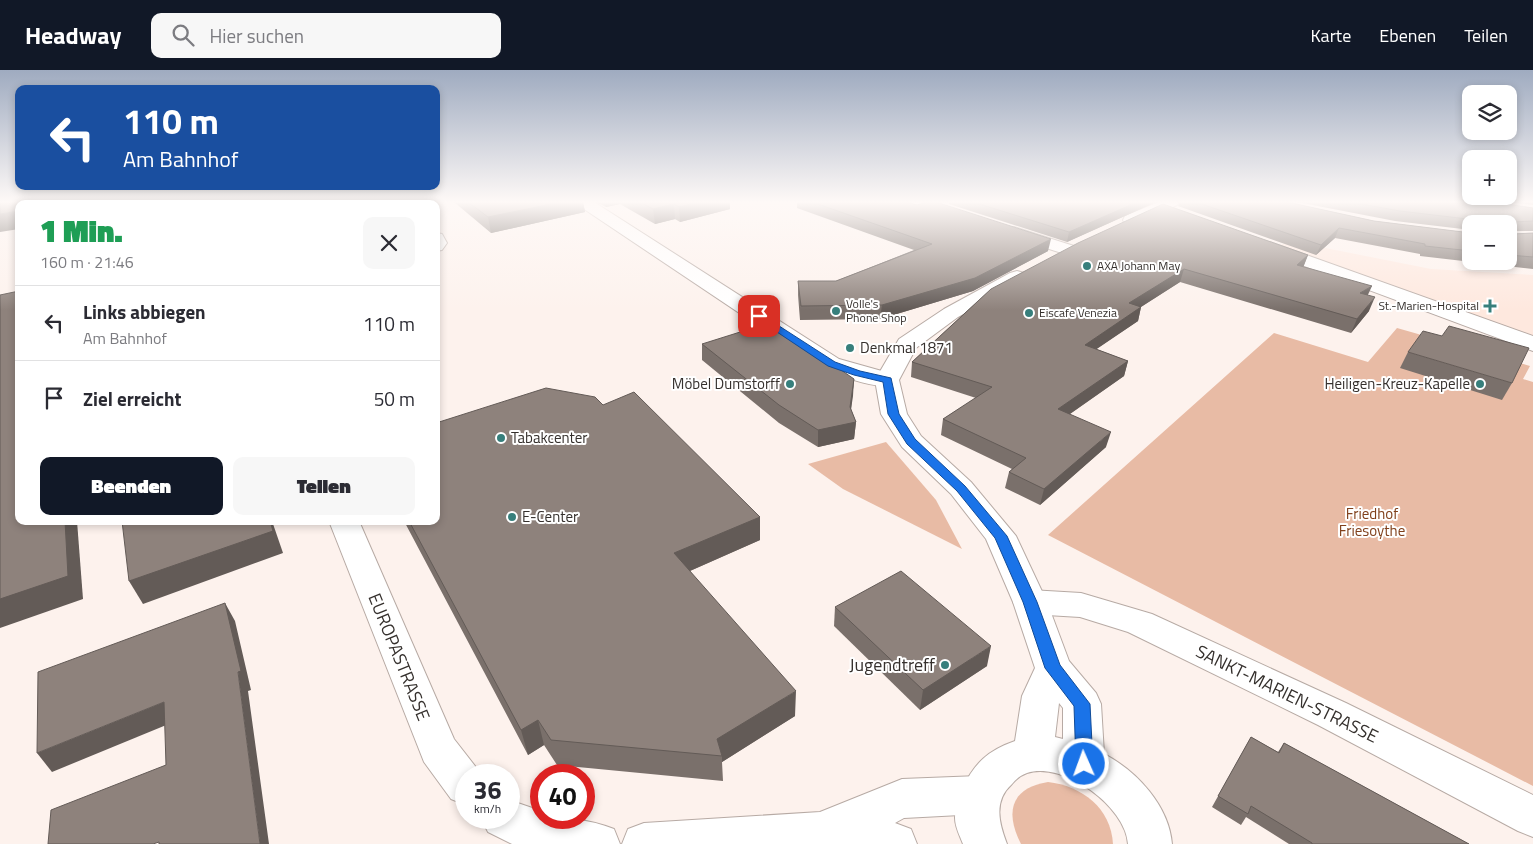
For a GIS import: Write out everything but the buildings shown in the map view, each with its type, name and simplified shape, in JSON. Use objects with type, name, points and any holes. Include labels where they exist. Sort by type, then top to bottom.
[{"type":"street","points":[[639,238],[832,364],[857,373],[887,380]]},
{"type":"street","points":[[1044,238],[1076,246],[951,313],[907,344],[887,380],[894,414],[911,441],[961,488],[1000,536],[1030,602],[1053,668],[1082,704],[1084,764]]},
{"type":"street","points":[[1254,241],[1533,344]]},
{"type":"street","name":"EUROPASTRASSE","points":[[346,525],[438,750],[455,772]]},
{"type":"street","name":"SANKT-MARIEN-STRASSE","points":[[1030,602],[1081,605],[1140,623],[1332,714],[1533,817]]},
{"type":"street","points":[[1033,754],[1040,696],[1053,668]]},
{"type":"street","points":[[966,844],[985,844],[976,817],[979,794],[990,774],[1009,761],[1033,754],[1058,755],[1084,764],[1106,776],[1125,794],[1140,814],[1156,842]]},
{"type":"street","points":[[821,833],[902,799],[979,794]]},
{"type":"street","points":[[520,826],[598,844]]},
{"type":"street","points":[[644,844],[821,833],[895,844]]},
{"type":"shaded area","name":"St.-Marien-Hospital","points":[[1290,241],[1431,269],[1533,275],[1533,337],[1278,246]]},
{"type":"green space","name":"Friedhof Friesoythe","points":[[1397,328],[1530,366],[1523,379],[1533,382],[1533,786],[1048,535],[1274,333],[1368,362]]},
{"type":"green space","points":[[886,442],[936,500],[962,549],[843,489],[808,464]]},
{"type":"green space","points":[[1048,782],[1072,788],[1092,801],[1107,820],[1113,844],[1021,844],[1013,822],[1012,812],[1014,804],[1026,790],[1035,785]]},
{"type":"place","name":"AXA Johann May","points":[[1087,266]]},
{"type":"place","name":"St.-Marien-Hospital","points":[[1490,306]]},
{"type":"place","name":"Volle's Phone Shop","points":[[836,311]]},
{"type":"place","name":"Eiscafe Venezia","points":[[1029,313]]},
{"type":"place","name":"Denkmal 1871","points":[[850,348]]},
{"type":"place","name":"Möbel Dumstorff","points":[[790,384]]},
{"type":"place","name":"Heiligen-Kreuz-Kapelle","points":[[1480,384]]},
{"type":"place","name":"Tabakcenter","points":[[501,438]]},
{"type":"place","name":"E-Center","points":[[512,517]]},
{"type":"place","name":"Jugendtreff","points":[[945,665]]},
{"type":"route","points":[[759,316],[832,364],[857,373],[887,380],[894,414],[911,441],[961,488],[1000,536],[1030,602],[1053,668],[1082,704],[1084,764]]}]
